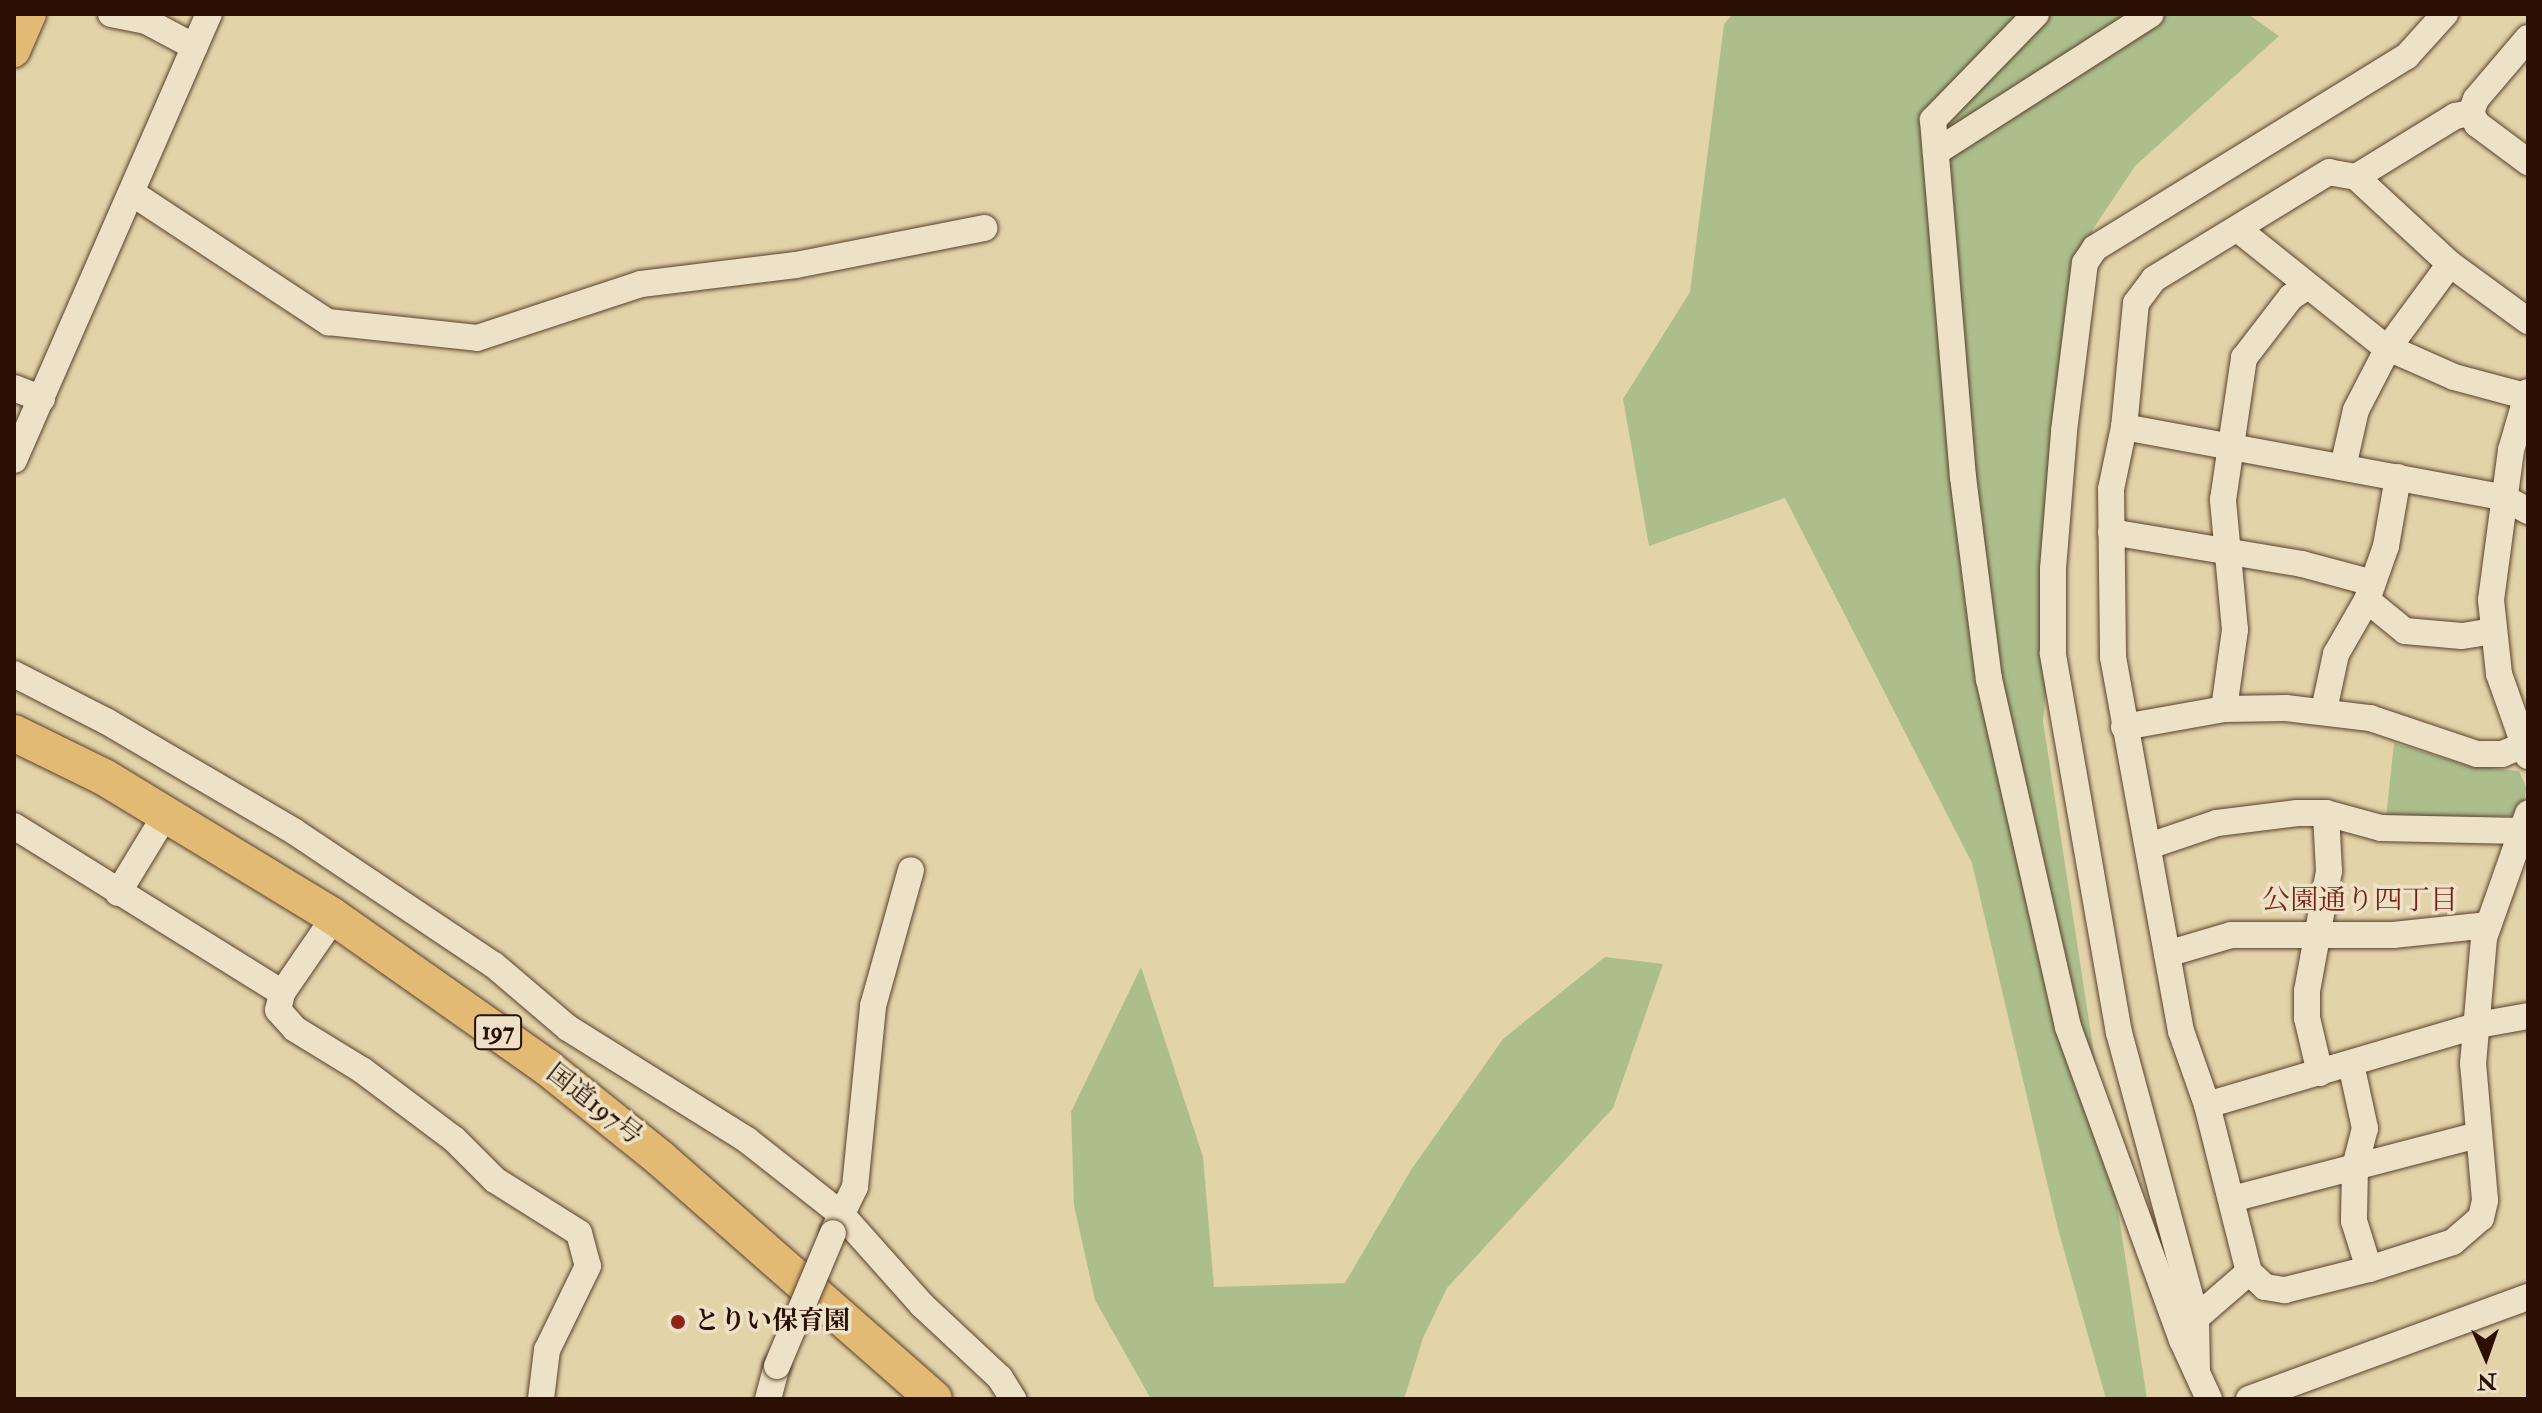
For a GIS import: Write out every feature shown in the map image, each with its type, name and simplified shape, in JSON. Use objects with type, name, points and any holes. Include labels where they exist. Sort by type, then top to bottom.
[{"type":"highway","name":"国道197号","points":[[14,733],[104,777],[331,915],[548,1068],[661,1159],[934,1399]]},
{"type":"highway","name":"国道197号","points":[[14,752],[160,824],[328,926],[532,1069],[647,1161],[917,1399]]},
{"type":"main road","points":[[14,51],[30,14]]},
{"type":"street","points":[[111,14],[146,21],[195,47]]},
{"type":"street","points":[[14,460],[209,14]]},
{"type":"street","points":[[2036,14],[1933,120],[1963,477],[1989,679],[2068,1027],[2209,1399]]},
{"type":"street","points":[[1936,152],[2151,14]]},
{"type":"street","points":[[2197,1372],[2196,1318],[2119,1033],[2053,653],[2053,569],[2064,431],[2085,263],[2095,248],[2407,56],[2445,14]]},
{"type":"street","points":[[2528,38],[2476,99],[2471,113],[2477,124],[2528,162]]},
{"type":"street","points":[[2356,177],[2455,116],[2471,113]]},
{"type":"street","points":[[2149,846],[2217,823],[2326,813],[2381,828],[2524,823],[2488,925],[2475,1026],[2477,1135],[2485,1200],[2473,1230],[2453,1242],[2369,1269],[2285,1290],[2265,1287],[2249,1272],[2207,1105],[2181,1031],[2149,846],[2124,727],[2113,657],[2111,489],[2124,427],[2136,303],[2154,279],[2239,230],[2329,172],[2356,177],[2450,264],[2528,321]]},
{"type":"street","points":[[132,193],[328,322],[477,338],[641,284],[796,265],[984,228]]},
{"type":"street","points":[[2124,727],[2224,709],[2324,710],[2370,718],[2477,754],[2525,751],[2492,631],[2515,494],[2526,394],[2454,377],[2388,348],[2239,230]]},
{"type":"street","points":[[2343,467],[2356,410],[2388,348],[2450,264]]},
{"type":"street","points":[[2224,709],[2235,630],[2223,500],[2244,358],[2291,297],[2308,286]]},
{"type":"street","points":[[14,388],[42,399]]},
{"type":"street","points":[[2124,427],[2398,477],[2515,494],[2528,511]]},
{"type":"street","points":[[2324,710],[2336,654],[2370,592],[2386,546],[2398,477]]},
{"type":"street","points":[[2111,532],[2302,564],[2370,592],[2405,631],[2462,636],[2492,631]]},
{"type":"street","points":[[14,674],[203,776],[372,882],[494,965],[568,1028],[747,1140],[1000,1378],[1013,1399]]},
{"type":"street","points":[[2320,1073],[2307,1018],[2317,932],[2329,871],[2326,813]]},
{"type":"street","points":[[118,893],[160,824]]},
{"type":"street","points":[[14,826],[282,993]]},
{"type":"street","points":[[768,1399],[777,1366],[855,1187],[873,1006],[911,870]]},
{"type":"street","points":[[2167,954],[2231,935],[2317,932],[2393,935],[2488,925]]},
{"type":"street","points":[[328,926],[282,993],[278,1010],[295,1029],[362,1070],[442,1130],[495,1180],[579,1233],[588,1266],[547,1350],[541,1399]]},
{"type":"street","points":[[2207,1105],[2475,1026],[2528,1016]]},
{"type":"street","points":[[2351,1064],[2365,1128],[2355,1167],[2354,1221],[2369,1269]]},
{"type":"street","points":[[2232,1199],[2477,1135]]},
{"type":"street","points":[[2196,1318],[2249,1272]]},
{"type":"street","points":[[2249,1399],[2528,1297]]},
{"type":"green space","points":[[1733,14],[2248,14],[2279,36],[2135,166],[2093,229],[2043,721],[2147,1399],[2106,1399],[2058,1229],[1972,863],[1785,498],[1649,546],[1623,399],[1690,292],[1724,24]]},
{"type":"green space","points":[[2394,743],[2468,766],[2519,771],[2527,789],[2522,806],[2510,816],[2386,818]]},
{"type":"green space","points":[[1605,957],[1663,964],[1613,1108],[1447,1288],[1423,1338],[1404,1399],[1151,1399],[1095,1300],[1074,1205],[1071,1112],[1141,967],[1203,1157],[1214,1287],[1345,1283],[1411,1170],[1503,1039]]},
{"type":"place","name":"とりい保育園","points":[[678,1322]]},
{"type":"district","name":"公園通り四丁目","points":[[2360,901]]}]
